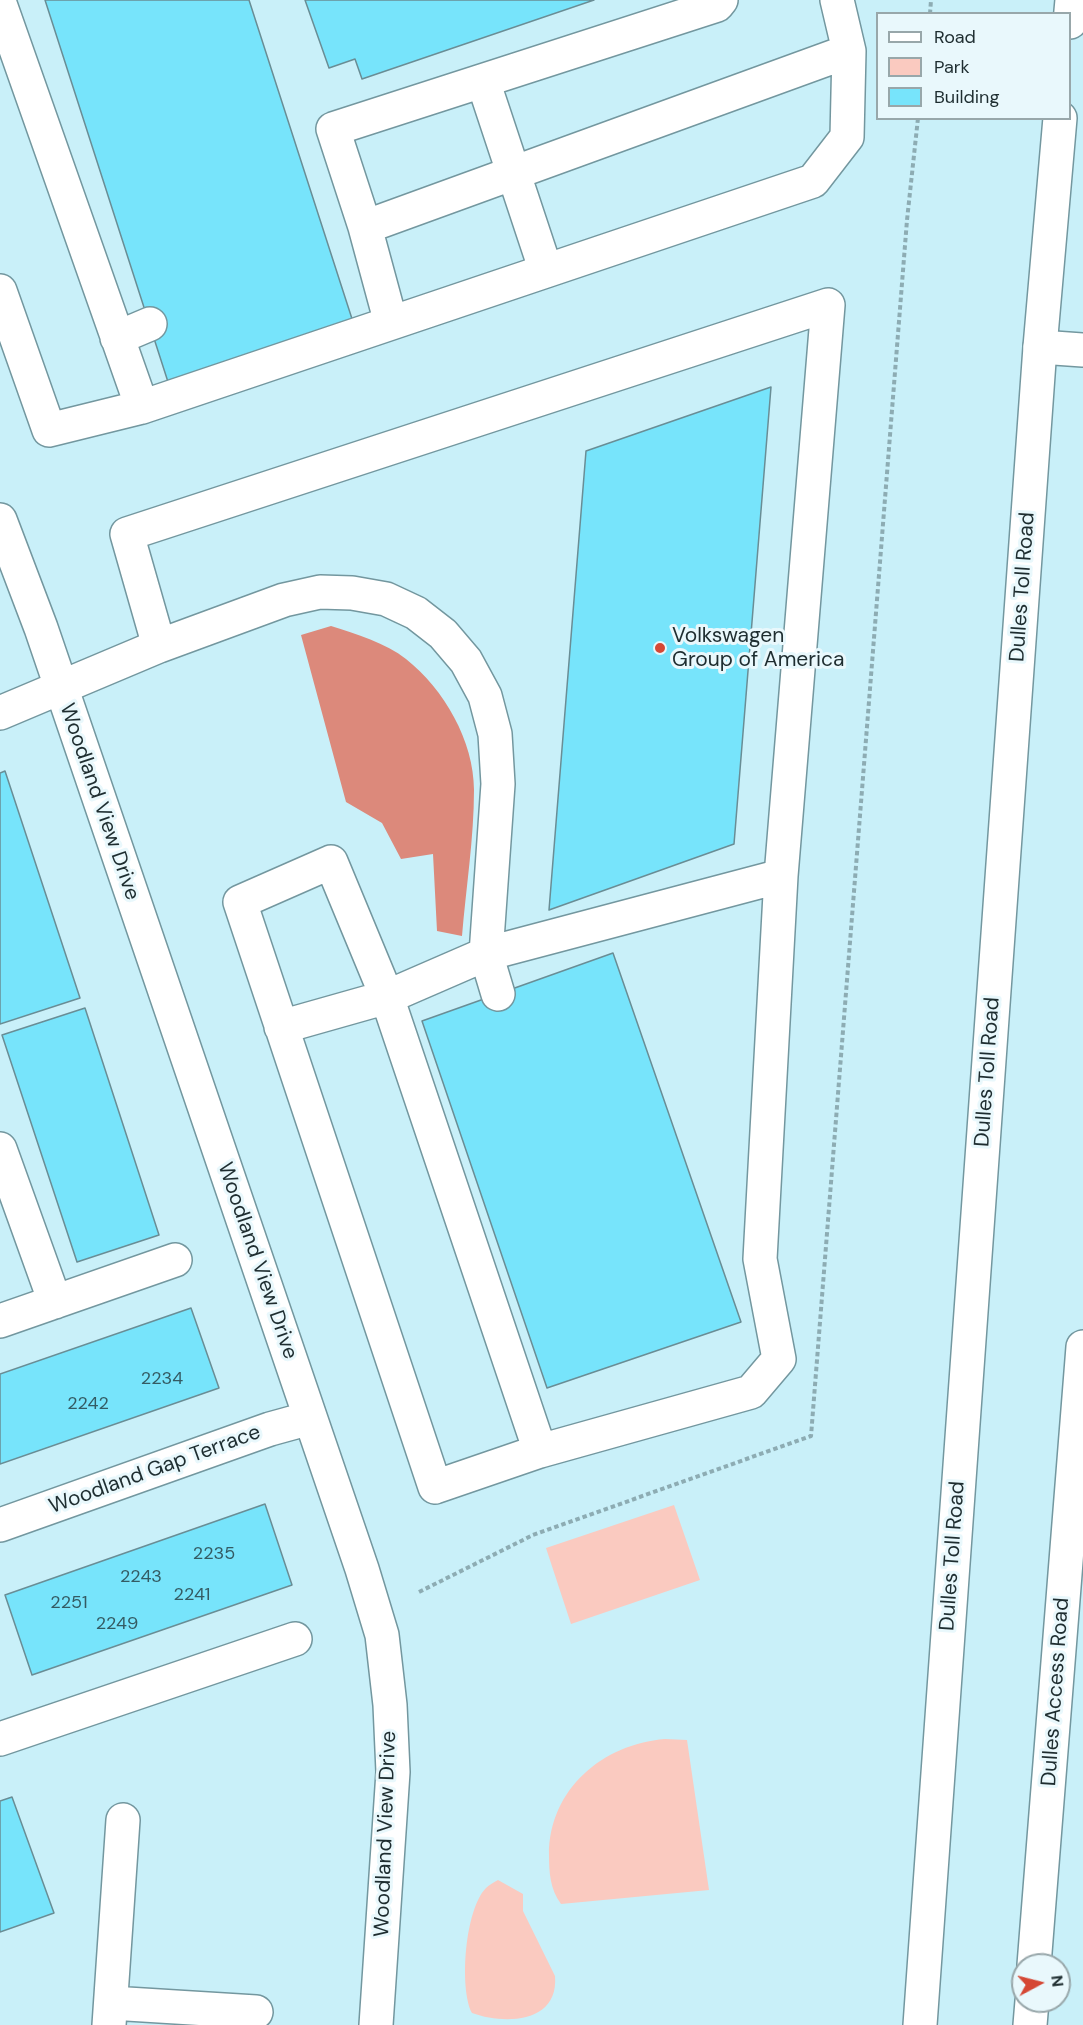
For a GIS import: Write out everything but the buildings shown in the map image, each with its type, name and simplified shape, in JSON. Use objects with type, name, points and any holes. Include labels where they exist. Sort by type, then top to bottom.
[{"type":"main road","points":[[391,323],[365,226],[333,129],[717,5],[721,0]]},
{"type":"main road","points":[[0,291],[49,430],[142,407],[813,181],[847,136],[849,51],[837,0]]},
{"type":"main road","points":[[0,4],[142,407]]},
{"type":"main road","points":[[365,226],[849,51]]},
{"type":"main road","points":[[483,81],[546,271]]},
{"type":"main road","name":"Dulles Toll Road","points":[[920,2025],[1040,347],[1060,120]]},
{"type":"main road","points":[[159,646],[127,534],[828,305],[781,876],[760,1259],[779,1359],[750,1392],[540,1451],[435,1487],[240,902],[331,862],[387,997],[540,1451]]},
{"type":"main road","points":[[117,338],[150,324]]},
{"type":"main road","points":[[1040,347],[1083,350]]},
{"type":"main road","name":"Woodland View Drive","points":[[0,519],[363,1569],[382,1635],[390,1705],[393,1772],[376,2025]]},
{"type":"main road","points":[[0,713],[159,646],[284,600],[320,592],[352,592],[386,599],[416,613],[443,634],[466,661],[485,696],[495,734],[498,784],[486,954],[498,994]]},
{"type":"main road","points":[[281,1027],[387,997],[486,954],[781,876]]},
{"type":"main road","points":[[0,1149],[55,1302]]},
{"type":"main road","points":[[0,1321],[175,1260]]},
{"type":"main road","name":"Dulles Access Road","points":[[1036,1953],[1083,1347]]},
{"type":"main road","name":"Woodland Gap Terrace","points":[[0,1525],[270,1429],[310,1418]]},
{"type":"main road","points":[[0,1739],[295,1639]]},
{"type":"main road","points":[[123,1820],[110,2014],[256,2012]]},
{"type":"path","points":[[907,220],[918,120]]},
{"type":"green space","points":[[674,1505],[700,1580],[571,1624],[546,1548]]},
{"type":"green space","points":[[665,1739],[687,1740],[709,1890],[561,1904],[552,1886],[549,1855],[551,1831],[558,1810],[569,1791],[601,1760],[642,1743]]},
{"type":"green space","points":[[498,1880],[523,1894],[523,1911],[555,1976],[554,1992],[548,2003],[539,2012],[527,2017],[499,2019],[485,2017],[472,2013],[468,2001],[466,1949],[473,1913],[486,1888]]},
{"type":"shaded area","points":[[331,626],[380,644],[406,659],[433,685],[463,735],[473,772],[474,808],[462,936],[437,931],[433,854],[401,859],[382,823],[346,802],[301,635]]},
{"type":"place","name":"Volkswagen Group of America","points":[[660,648]]}]
